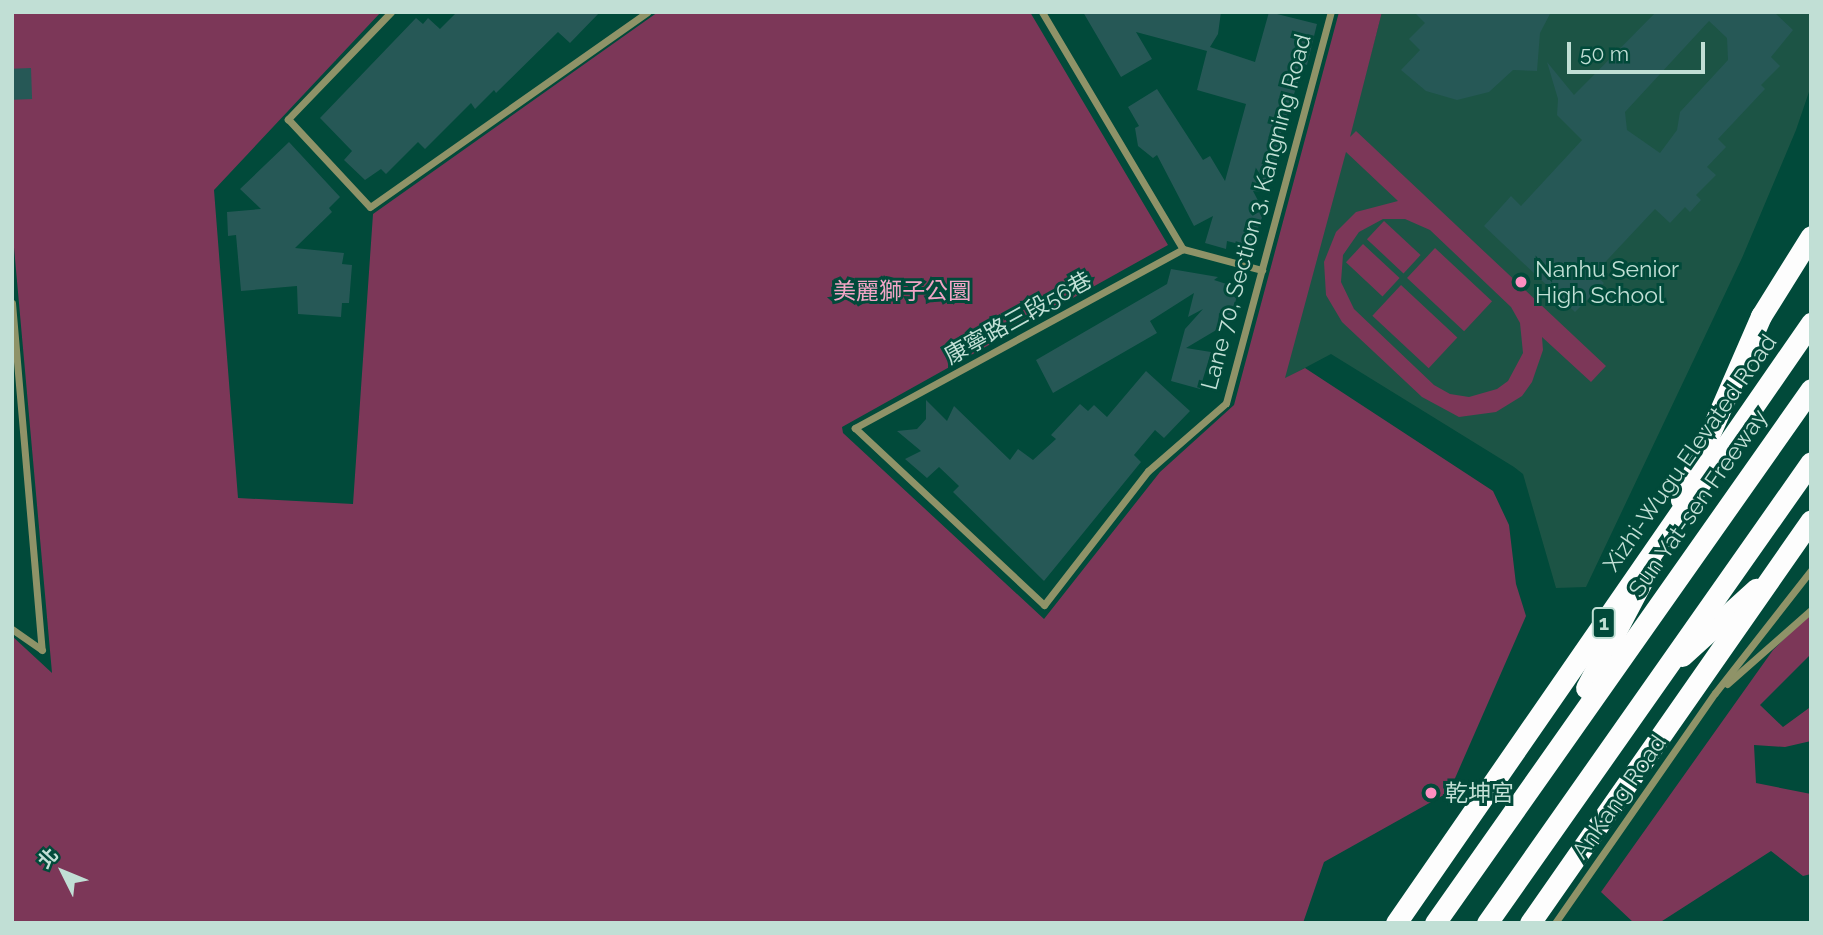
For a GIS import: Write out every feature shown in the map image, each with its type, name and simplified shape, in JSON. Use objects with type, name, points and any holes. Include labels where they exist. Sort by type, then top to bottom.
[{"type":"highway","points":[[1536,779],[1640,589],[1761,316],[1811,236]]},
{"type":"highway","name":"Xizhi-Wugu Elevated Road","points":[[1396,923],[1811,323]]},
{"type":"highway","name":"Sun Yat-sen Freeway","points":[[1435,923],[1811,389]]},
{"type":"highway","points":[[1487,923],[1654,681],[1811,462]]},
{"type":"highway","points":[[1530,923],[1811,520]]},
{"type":"highway","points":[[1654,681],[1731,614],[1811,534]]},
{"type":"street","points":[[391,12],[288,118],[370,206],[647,12]]},
{"type":"street","points":[[1042,12],[1183,249],[1262,270]]},
{"type":"street","name":"Lane 70, Section 3, Kangning Road","points":[[1044,605],[1148,471],[1226,403],[1331,12]]},
{"type":"street","name":"康寧路三段56巷","points":[[1044,605],[855,428],[1183,249]]},
{"type":"street","points":[[12,303],[42,650],[12,629]]},
{"type":"street","name":"AnKang Road","points":[[1555,923],[1715,693],[1811,570]]},
{"type":"street","name":"AnKang Road","points":[[1715,693],[1781,640],[1811,610]]},
{"type":"shaded area","name":"Nanhu Senior High School","points":[[1382,12],[1811,12],[1811,86],[1796,130],[1742,258],[1586,587],[1556,588],[1523,474],[1514,467],[1331,354],[1284,379]]},
{"type":"green space","name":"美麗獅子公圜","points":[[12,12],[381,12],[214,190],[238,498],[353,504],[373,214],[658,12],[1030,12],[1168,245],[842,427],[843,433],[1044,619],[1160,472],[1234,405],[1339,12],[1382,12],[1350,137],[1356,131],[1606,366],[1591,382],[1542,337],[1543,350],[1532,382],[1522,396],[1496,412],[1459,417],[1422,397],[1342,322],[1326,295],[1324,262],[1336,232],[1356,212],[1398,201],[1346,152],[1285,378],[1305,368],[1493,491],[1509,525],[1516,584],[1526,616],[1449,792],[1324,862],[1303,923],[12,923],[12,636],[52,673],[12,225]],"holes":[[[1383,219],[1405,219],[1430,230],[1511,307],[1520,323],[1523,353],[1508,381],[1497,389],[1469,397],[1450,394],[1434,385],[1354,309],[1341,282],[1343,255],[1359,232]]]},
{"type":"green space","points":[[1384,221],[1421,255],[1404,273],[1367,239]]},
{"type":"green space","points":[[1363,244],[1400,278],[1383,296],[1346,262]]},
{"type":"green space","points":[[1435,248],[1492,301],[1464,331],[1407,278]]},
{"type":"green space","points":[[1401,285],[1457,338],[1429,368],[1372,316]]},
{"type":"green space","points":[[1811,612],[1811,654],[1760,705],[1783,727],[1809,708],[1811,741],[1785,747],[1754,745],[1756,783],[1811,794],[1811,874],[1803,876],[1771,851],[1659,923],[1634,923],[1601,892],[1773,650]]},
{"type":"building","points":[[457,12],[600,12],[570,43],[558,32],[496,93],[494,90],[475,109],[471,103],[425,149],[418,142],[386,174],[381,169],[365,180],[344,160],[352,151],[320,118],[416,18],[423,24],[428,18],[440,29]]},
{"type":"building","points":[[1083,12],[1221,12],[1218,34],[1210,47],[1255,62],[1269,12],[1317,24],[1307,65],[1304,64],[1280,136],[1276,166],[1265,192],[1253,191],[1264,212],[1251,247],[1227,241],[1226,249],[1205,243],[1213,216],[1194,226],[1157,155],[1153,158],[1138,146],[1135,128],[1139,126],[1128,107],[1157,89],[1203,160],[1210,156],[1225,181],[1246,104],[1197,90],[1207,51],[1136,32],[1152,59],[1121,77]]},
{"type":"building","points":[[1414,12],[1551,12],[1540,33],[1537,71],[1513,70],[1489,92],[1457,100],[1426,91],[1401,70],[1420,50],[1409,39],[1425,23]]},
{"type":"building","points":[[1656,12],[1774,12],[1793,30],[1771,57],[1780,66],[1761,85],[1765,89],[1718,139],[1726,147],[1707,167],[1716,175],[1696,195],[1701,200],[1690,212],[1685,207],[1670,223],[1655,209],[1594,274],[1604,283],[1575,312],[1484,226],[1511,196],[1521,206],[1582,140],[1557,115],[1558,99],[1547,62],[1574,95]],"holes":[[[1709,21],[1727,38],[1728,60],[1680,112],[1677,130],[1660,153],[1627,130],[1625,112]]]},
{"type":"building","points":[[31,68],[32,99],[13,100],[12,69]]},
{"type":"building","points":[[289,142],[340,197],[329,208],[332,212],[295,248],[344,253],[342,264],[352,265],[349,303],[342,303],[341,317],[298,314],[297,286],[241,291],[236,235],[228,236],[227,212],[261,209],[240,189]]},
{"type":"building","points":[[1171,269],[1218,277],[1214,280],[1239,288],[1231,318],[1219,313],[1218,329],[1186,348],[1211,352],[1200,389],[1171,381],[1185,329],[1203,309],[1188,317],[1194,293],[1150,321],[1157,333],[1053,393],[1036,360],[1167,284]]},
{"type":"building","points":[[1146,371],[1190,411],[1164,438],[1155,430],[1134,455],[1141,462],[1044,581],[953,492],[959,486],[939,467],[927,478],[905,459],[921,451],[897,431],[917,429],[926,419],[926,400],[947,421],[954,406],[1010,460],[1018,449],[1033,460],[1056,439],[1051,435],[1080,404],[1088,411],[1094,405],[1107,417]]},
{"type":"place","name":"Nanhu Senior High School","points":[[1521,282]]},
{"type":"place","name":"乾坤宮","points":[[1431,793]]}]
